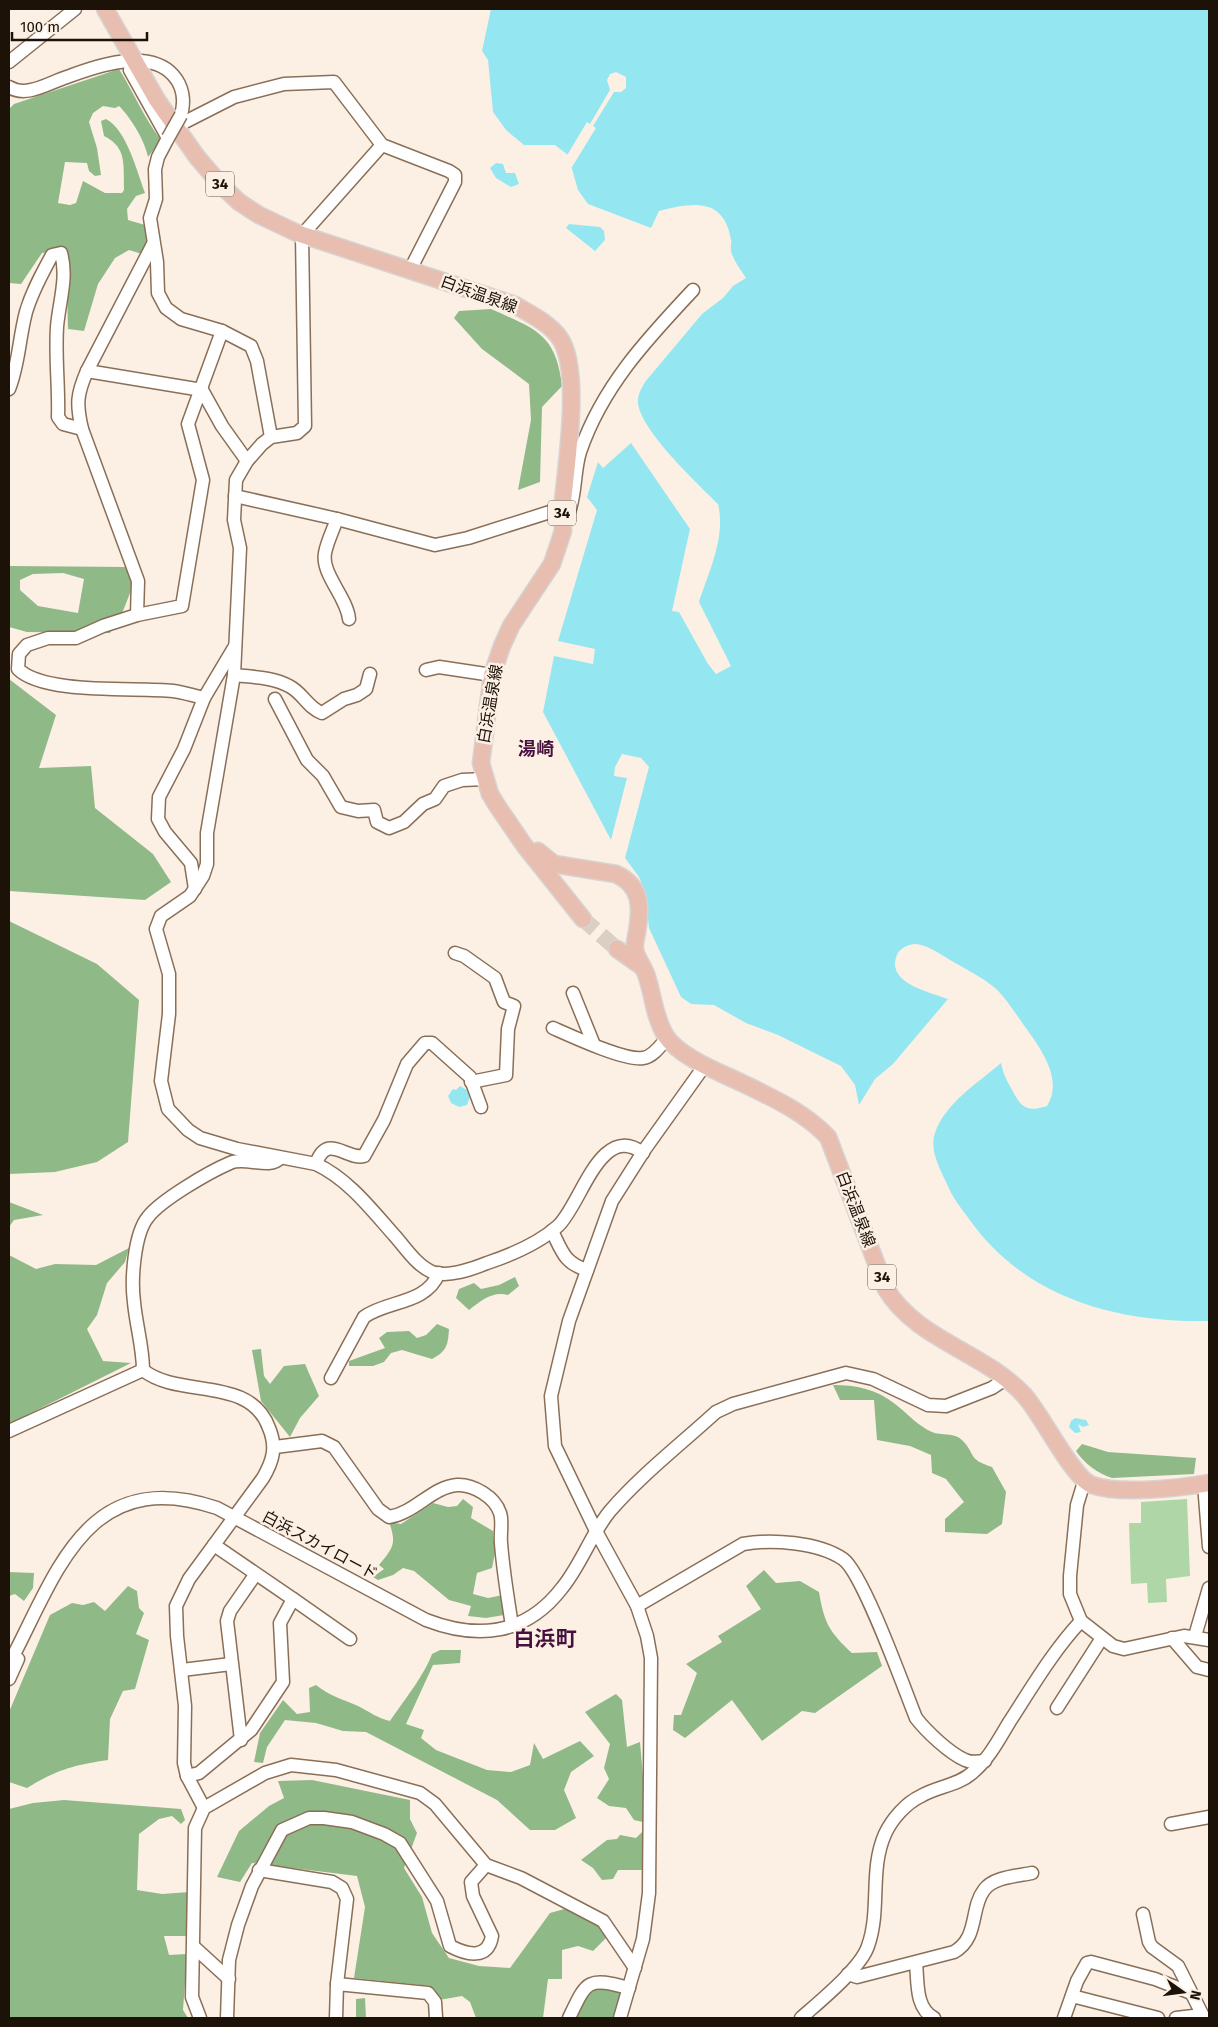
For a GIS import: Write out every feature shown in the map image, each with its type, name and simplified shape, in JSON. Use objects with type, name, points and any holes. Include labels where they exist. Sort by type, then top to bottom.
[{"type":"main road","name":"白浜温泉線","points":[[105,9],[157,100],[197,157],[221,185],[239,202],[271,222],[302,234],[515,305],[542,321],[560,337],[569,360],[572,386],[562,512],[563,531],[552,564],[511,626],[492,675],[481,755],[486,779],[498,807],[515,828],[554,864],[616,874],[630,882],[639,897],[640,915],[634,948],[650,986],[655,1017],[667,1038],[676,1047],[705,1065],[793,1109],[818,1127],[828,1137],[886,1289],[894,1302],[907,1315],[925,1328],[992,1367],[1007,1378],[1036,1410],[1084,1482]]},
{"type":"main road","name":"白浜温泉線","points":[[515,828],[524,845],[583,918]]},
{"type":"main road","points":[[617,949],[643,967]]},
{"type":"main road","points":[[1084,1482],[1102,1487],[1135,1489],[1159,1489],[1206,1483]]},
{"type":"street","points":[[9,62],[75,9]]},
{"type":"street","points":[[12,93],[30,91],[68,76],[135,61],[163,67],[175,77],[183,95],[184,104],[176,126],[158,157],[156,199],[150,218],[157,262],[158,293],[166,308],[181,319],[222,331],[251,346],[257,361],[272,437]]},
{"type":"street","points":[[176,126],[234,97],[284,84],[334,82],[382,145],[450,171],[455,175],[455,182],[410,270]]},
{"type":"street","points":[[382,145],[302,234],[305,426],[298,433],[272,437],[262,444],[247,461],[236,480],[234,520],[240,548],[234,675],[207,833],[207,864],[190,896],[161,916],[156,929],[170,974],[169,1014],[161,1066],[163,1097],[168,1109],[179,1121],[200,1138],[238,1149],[316,1164],[336,1174],[413,1257],[431,1271],[439,1273],[458,1272],[487,1264],[515,1252],[552,1231],[572,1208],[588,1176],[605,1154],[620,1145],[635,1147],[642,1153]]},
{"type":"street","points":[[137,616],[138,581],[82,429],[76,405],[79,389],[87,370],[153,244]]},
{"type":"street","points":[[9,389],[15,374],[26,314],[36,284],[52,255],[61,253],[64,263],[64,289],[58,326],[58,417],[63,424],[82,429]]},
{"type":"street","points":[[235,496],[337,519],[435,545],[468,538],[553,512],[569,512],[572,505],[579,454],[598,407],[636,352],[692,290]]},
{"type":"street","points":[[204,698],[174,691],[86,689],[26,677],[18,669],[19,654],[27,645],[48,638],[76,638],[103,626],[182,606],[203,480],[188,424],[222,331]]},
{"type":"street","points":[[87,370],[202,390],[247,461]]},
{"type":"street","points":[[337,519],[324,554],[327,570],[348,609],[349,619]]},
{"type":"street","points":[[195,889],[191,863],[165,832],[158,819],[159,797],[184,749],[204,698],[236,644]]},
{"type":"street","points":[[426,670],[439,667],[492,675]]},
{"type":"street","points":[[234,675],[288,685],[298,692],[314,710],[322,713],[344,699],[357,696],[366,689],[370,674]]},
{"type":"street","points":[[275,699],[307,760],[323,776],[341,807],[358,811],[374,810],[377,822],[389,828],[404,822],[423,804],[435,799],[444,786],[462,780],[486,779]]},
{"type":"street","points":[[455,953],[464,956],[495,978],[504,1002],[514,1006],[508,1029],[506,1075],[471,1082]]},
{"type":"street","points":[[573,993],[594,1045]]},
{"type":"street","points":[[553,1028],[594,1045],[644,1058],[653,1053],[667,1038]]},
{"type":"street","points":[[316,1164],[326,1149],[342,1150],[358,1157],[364,1156],[384,1120],[407,1064],[425,1043],[432,1043],[459,1066],[471,1082],[481,1107]]},
{"type":"street","points":[[620,2018],[643,1939],[649,1893],[650,1658],[647,1636],[637,1606],[597,1533],[555,1446],[551,1396],[569,1321],[612,1201],[642,1153],[705,1065]]},
{"type":"street","points":[[143,1370],[133,1286],[139,1238],[148,1216],[168,1200],[220,1167],[240,1159],[276,1163],[282,1156]]},
{"type":"street","points":[[552,1231],[568,1262],[588,1270]]},
{"type":"street","points":[[331,1378],[364,1317],[371,1312],[414,1299],[437,1279],[439,1273]]},
{"type":"street","points":[[9,1431],[143,1370]]},
{"type":"street","points":[[143,1370],[157,1379],[170,1384],[209,1390],[244,1399],[254,1406],[267,1420],[274,1446],[271,1463],[263,1478],[188,1579],[176,1606],[176,1636],[182,1670],[185,1706],[184,1763],[187,1776],[204,1808]]},
{"type":"street","name":"白浜スカイロード","points":[[9,1679],[53,1575],[76,1541],[84,1531],[115,1510],[143,1500],[175,1498],[193,1500],[234,1516],[277,1541],[426,1620],[446,1627],[474,1632],[495,1632],[522,1622],[547,1604],[562,1589],[609,1513],[716,1412],[733,1404],[846,1374],[873,1379],[928,1405],[946,1406],[992,1388],[1007,1378]]},
{"type":"street","points":[[274,1446],[322,1441],[334,1447],[378,1509],[389,1517],[403,1515],[440,1490],[458,1485],[478,1489],[491,1499],[500,1512],[503,1562],[512,1626]]},
{"type":"street","points":[[1084,1482],[1077,1505],[1070,1576],[1070,1594],[1080,1622],[1113,1646],[1124,1649],[1172,1638],[1195,1636],[1209,1640]]},
{"type":"street","points":[[1206,1483],[1209,1547]]},
{"type":"street","points":[[637,1606],[743,1544],[760,1541],[784,1541],[829,1552],[844,1559],[860,1581],[916,1718],[923,1728],[964,1760],[973,1762],[985,1761]]},
{"type":"street","points":[[214,1545],[255,1575],[350,1638]]},
{"type":"street","points":[[241,1740],[231,1664],[228,1616],[255,1575]]},
{"type":"street","points":[[1195,1636],[1209,1588]]},
{"type":"street","points":[[187,1776],[199,1772],[241,1740],[251,1730],[283,1682],[280,1623],[293,1600]]},
{"type":"street","name":"白浜スカイロード","points":[[9,1664],[36,1612]]},
{"type":"street","points":[[801,2018],[848,1974],[868,1949],[873,1928],[876,1869],[885,1834],[905,1807],[921,1795],[960,1782],[985,1761],[1030,1690],[1070,1633],[1080,1622]]},
{"type":"street","points":[[1057,1708],[1102,1638]]},
{"type":"street","points":[[1172,1638],[1197,1667],[1209,1670]]},
{"type":"street","points":[[182,1670],[231,1664]]},
{"type":"street","points":[[960,1782],[964,1770],[964,1760]]},
{"type":"street","points":[[200,2018],[192,1997],[195,1828],[204,1808],[241,1785],[274,1770],[292,1765],[336,1770],[420,1793],[434,1804],[486,1865],[521,1878],[603,1921],[635,1968]]},
{"type":"street","points":[[1171,1824],[1209,1816]]},
{"type":"street","points":[[227,2018],[229,1960],[238,1925],[259,1870],[282,1830],[309,1818],[324,1818],[352,1822],[384,1834],[400,1843],[437,1901],[450,1946],[462,1952],[476,1955],[484,1951],[491,1943],[492,1936],[473,1896],[471,1882],[486,1865]]},
{"type":"street","points":[[259,1870],[332,1882],[342,1888],[347,1899],[337,1984],[336,2018]]},
{"type":"street","points":[[848,1974],[857,1977],[954,1952],[963,1947],[984,1890],[996,1881],[1032,1873]]},
{"type":"street","points":[[1143,1914],[1148,1942],[1178,1966],[1203,2017],[1176,2018]]},
{"type":"street","points":[[194,1947],[229,1979]]},
{"type":"street","points":[[1064,2018],[1077,1981],[1087,1964],[1091,1962],[1155,1979],[1191,1993]]},
{"type":"street","points":[[916,1963],[921,2007],[926,2014],[934,2018]]},
{"type":"street","points":[[569,2018],[583,1991],[590,1983],[600,1981],[629,1988]]},
{"type":"street","points":[[337,1984],[428,1993],[435,2002],[436,2018]]},
{"type":"street","points":[[1072,1996],[1158,2018]]},
{"type":"green space","points":[[119,69],[149,123],[161,140],[148,157],[141,137],[124,111],[119,106],[115,108],[103,106],[93,113],[89,122],[97,148],[101,175],[95,176],[89,171],[87,163],[65,162],[58,203],[70,205],[76,203],[83,181],[105,193],[122,193],[124,190],[123,158],[117,146],[104,136],[101,121],[106,119],[120,132],[135,163],[145,193],[136,196],[127,209],[128,220],[145,225],[148,242],[142,254],[129,250],[115,258],[98,284],[84,331],[68,329],[66,250],[42,253],[21,284],[9,283],[9,109],[14,104]]},
{"type":"green space","points":[[491,309],[532,328],[549,344],[555,355],[562,386],[542,407],[540,482],[518,490],[531,420],[529,384],[482,349],[454,318],[459,311]]},
{"type":"green space","points":[[9,566],[127,567],[134,583],[121,616],[110,633],[27,632],[9,627]],"holes":[[[63,573],[84,579],[78,613],[38,606],[20,590],[20,580],[33,574]]]},
{"type":"green space","points":[[9,679],[56,715],[39,768],[91,766],[95,808],[153,854],[171,882],[145,900],[9,891]]},
{"type":"green space","points":[[9,921],[97,964],[139,1000],[128,1142],[97,1162],[55,1172],[9,1174]]},
{"type":"green space","points":[[9,1202],[43,1215],[14,1220],[9,1227]]},
{"type":"green space","points":[[129,1248],[125,1262],[107,1283],[97,1315],[87,1329],[103,1361],[131,1363],[9,1424],[9,1255],[36,1269],[55,1264],[96,1265]]},
{"type":"green space","points":[[515,1277],[519,1286],[508,1295],[497,1294],[482,1300],[469,1310],[456,1298],[459,1289],[474,1283],[481,1289],[499,1285]]},
{"type":"green space","points":[[437,1324],[449,1329],[448,1339],[444,1350],[432,1359],[402,1350],[391,1353],[384,1362],[373,1366],[349,1366],[349,1361],[385,1348],[379,1338],[387,1332],[409,1331],[417,1338],[426,1335]]},
{"type":"green space","points":[[261,1349],[264,1376],[270,1384],[284,1366],[305,1364],[319,1396],[300,1418],[290,1437],[261,1401],[252,1350]]},
{"type":"green space","points":[[833,1385],[858,1387],[874,1391],[888,1399],[927,1429],[936,1433],[955,1436],[962,1440],[975,1459],[992,1467],[1006,1492],[1002,1524],[987,1534],[945,1532],[945,1519],[964,1502],[946,1479],[932,1473],[931,1455],[910,1446],[877,1440],[874,1400],[840,1400]]},
{"type":"green space","points":[[1082,1444],[1108,1452],[1196,1458],[1194,1474],[1112,1478],[1096,1471],[1083,1460],[1076,1451]]},
{"type":"green space","points":[[463,1499],[473,1507],[471,1518],[493,1531],[495,1553],[492,1568],[477,1573],[473,1594],[488,1598],[503,1595],[504,1615],[486,1618],[468,1616],[471,1606],[449,1600],[414,1571],[403,1568],[393,1575],[378,1580],[373,1577],[384,1569],[379,1565],[388,1554],[392,1545],[393,1536],[389,1522],[401,1524],[433,1503],[448,1507],[457,1506]]},
{"type":"green space","points":[[1187,1499],[1190,1576],[1166,1579],[1167,1602],[1148,1603],[1147,1583],[1131,1584],[1129,1523],[1141,1523],[1141,1502]]},
{"type":"green space","points":[[764,1570],[776,1583],[800,1581],[819,1592],[826,1619],[838,1639],[852,1653],[877,1652],[882,1666],[815,1713],[802,1711],[762,1741],[732,1700],[685,1738],[673,1730],[674,1715],[681,1715],[697,1673],[686,1664],[722,1642],[718,1636],[761,1609],[746,1586]]},
{"type":"green space","points":[[9,1572],[34,1573],[33,1588],[24,1601],[15,1594],[9,1596]]},
{"type":"green space","points":[[128,1586],[137,1591],[139,1608],[144,1613],[136,1634],[149,1640],[135,1689],[123,1691],[110,1719],[108,1760],[66,1769],[27,1788],[9,1782],[9,1712],[50,1615],[72,1603],[83,1605],[94,1602],[105,1611]]},
{"type":"green space","points":[[440,1650],[461,1650],[460,1663],[433,1665],[406,1724],[424,1730],[421,1738],[436,1750],[487,1770],[511,1772],[530,1765],[534,1743],[543,1759],[580,1741],[594,1756],[571,1772],[564,1790],[576,1818],[555,1830],[530,1830],[497,1800],[366,1732],[343,1731],[316,1723],[285,1720],[267,1747],[263,1763],[254,1762],[260,1733],[283,1700],[297,1714],[310,1712],[309,1688],[316,1685],[331,1695],[358,1706],[377,1717],[390,1721],[419,1679],[432,1654]]},
{"type":"green space","points":[[616,1694],[622,1700],[627,1747],[640,1742],[647,1823],[634,1820],[626,1808],[609,1806],[597,1798],[609,1779],[604,1768],[610,1744],[585,1712]]},
{"type":"green space","points":[[312,1780],[410,1800],[410,1819],[417,1833],[404,1868],[422,1897],[432,1933],[449,1958],[479,1966],[510,1968],[550,1913],[568,1908],[599,1924],[606,1938],[593,1951],[578,1946],[562,1950],[562,1979],[548,1979],[543,2018],[476,2018],[470,2002],[462,1996],[439,2000],[431,1986],[354,1978],[365,1907],[357,1876],[252,1863],[240,1882],[217,1877],[239,1831],[269,1806],[284,1798],[278,1781]]},
{"type":"green space","points":[[64,1800],[181,1809],[185,1820],[181,1824],[172,1816],[159,1819],[139,1834],[137,1890],[162,1894],[189,1892],[188,1936],[164,1936],[169,1955],[187,1954],[183,2010],[188,2018],[9,2018],[9,1809],[33,1803]]},
{"type":"green space","points":[[647,1827],[646,1870],[618,1870],[613,1879],[602,1880],[593,1868],[581,1860],[607,1840],[617,1839],[620,1835],[636,1838]]},
{"type":"green space","points":[[590,1983],[621,1990],[614,2018],[569,2018]]},
{"type":"green space","points":[[365,1998],[366,2018],[356,2018],[356,1999]]},
{"type":"water","points":[[491,9],[1209,9],[1209,1321],[1140,1317],[1107,1310],[1075,1300],[1045,1287],[1017,1269],[992,1246],[957,1202],[939,1166],[933,1146],[935,1133],[946,1112],[963,1094],[1001,1063],[1009,1085],[1024,1107],[1034,1109],[1047,1106],[1052,1095],[1051,1072],[1041,1050],[1002,995],[979,976],[919,944],[912,944],[900,951],[895,965],[897,973],[903,979],[911,985],[948,999],[893,1064],[875,1079],[859,1105],[855,1085],[841,1066],[778,1035],[746,1023],[714,1005],[691,1004],[681,997],[649,928],[645,891],[639,877],[625,858],[649,767],[641,758],[622,754],[615,767],[614,776],[627,778],[611,840],[543,712],[554,656],[593,664],[595,649],[558,641],[597,510],[587,497],[598,462],[603,468],[631,443],[690,529],[672,611],[679,612],[708,664],[716,674],[731,666],[699,602],[712,566],[718,541],[720,516],[718,504],[660,443],[642,416],[638,401],[645,382],[702,314],[723,298],[733,286],[746,278],[732,254],[727,226],[714,209],[694,205],[659,211],[651,228],[588,204],[578,190],[568,155],[555,145],[524,145],[506,130],[493,112],[488,60],[482,51]]},
{"type":"water","points":[[496,163],[503,164],[506,173],[515,173],[519,184],[511,187],[496,178],[490,168]]},
{"type":"water","points":[[569,224],[600,227],[604,231],[605,240],[595,251],[566,228]]},
{"type":"water","points":[[460,1086],[467,1090],[470,1097],[467,1105],[459,1107],[451,1103],[448,1096],[453,1089],[456,1090]]},
{"type":"water","points":[[1075,1418],[1086,1420],[1089,1425],[1083,1427],[1078,1424],[1081,1432],[1075,1433],[1069,1427],[1071,1421]]},
{"type":"pier","points":[[616,72],[626,77],[626,88],[621,92],[614,92],[593,126],[596,128],[572,167],[569,167],[566,157],[587,122],[590,124],[610,90],[607,80],[610,74]]},
{"type":"tunnel","points":[[583,919],[617,949]]},
{"type":"district","name":"湯崎","points":[[536,749]]},
{"type":"district","name":"白浜町","points":[[545,1639]]}]
